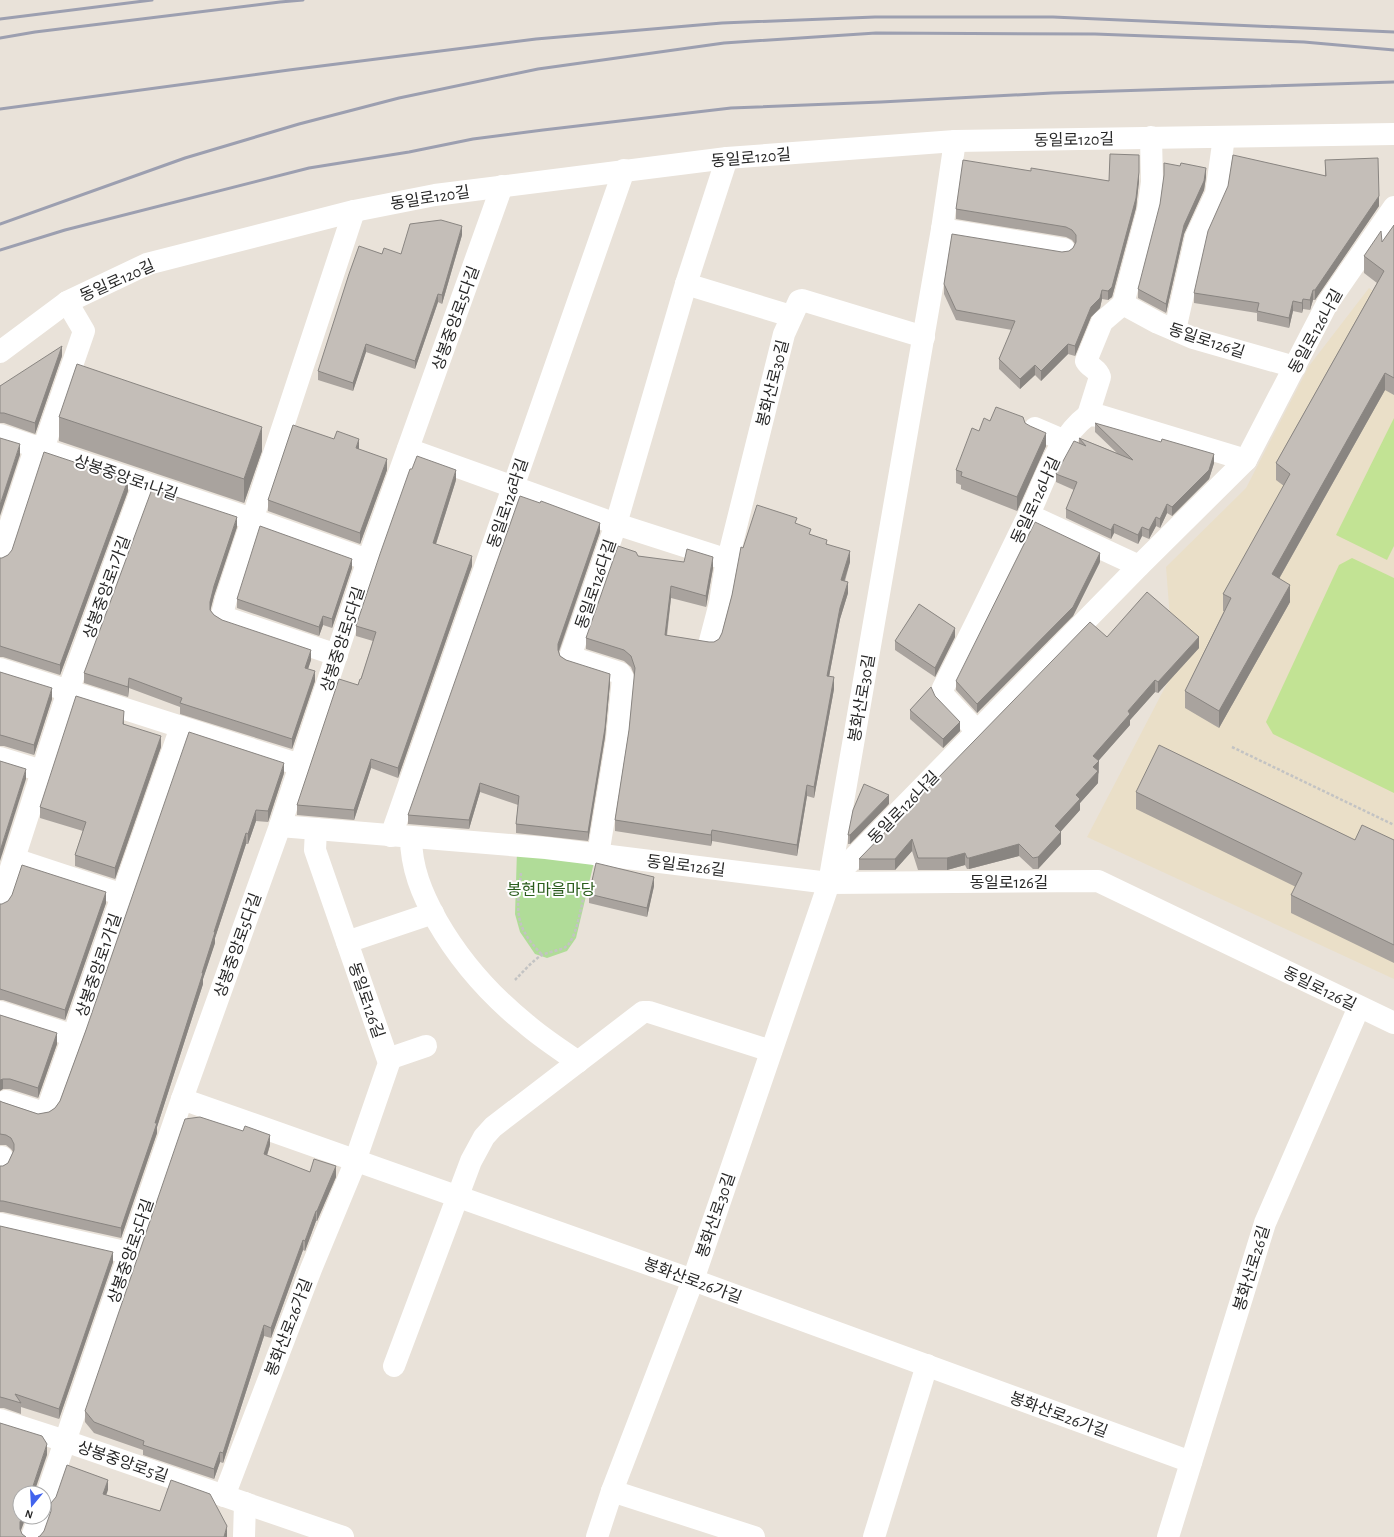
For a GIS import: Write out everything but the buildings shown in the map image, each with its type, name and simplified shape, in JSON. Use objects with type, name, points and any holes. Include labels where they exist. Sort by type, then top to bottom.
[{"type":"street","name":"동일로120길","points":[[0,352],[67,302],[147,264],[354,211],[435,195],[727,158],[955,141],[1394,134]]},
{"type":"street","points":[[1151,137],[1152,182],[1148,210],[1123,304],[1102,322],[1086,361],[1090,367],[1098,371],[1100,377],[1088,415],[1101,416],[1246,460]]},
{"type":"street","points":[[1175,330],[1196,236],[1216,194],[1224,137]]},
{"type":"street","name":"봉화산로30길","points":[[597,1537],[612,1491],[693,1280],[829,883],[924,338],[955,141]]},
{"type":"street","name":"동일로126다길","points":[[595,854],[617,739],[623,678],[620,673],[570,657],[616,524],[686,284],[727,158]]},
{"type":"street","name":"동일로126라길","points":[[401,836],[512,487],[624,170]]},
{"type":"street","name":"상봉중앙로5다길","points":[[50,1485],[182,1099],[280,826],[368,560],[502,186]]},
{"type":"street","name":"동일로126나길","points":[[829,883],[1139,566],[1246,460],[1327,304],[1394,207]]},
{"type":"street","points":[[337,655],[226,618],[222,615],[252,519],[354,211]]},
{"type":"street","points":[[942,229],[1064,249]]},
{"type":"street","points":[[686,284],[791,316]]},
{"type":"street","name":"봉화산로30길","points":[[710,641],[720,603],[728,560],[784,334],[799,301],[802,300],[924,338]]},
{"type":"street","name":"동일로120길","points":[[39,448],[84,331],[67,302]]},
{"type":"street","name":"동일로126길","points":[[1123,304],[1158,323],[1193,338],[1294,367]]},
{"type":"street","name":"동일로126나길","points":[[977,731],[944,696],[942,692],[943,688],[1029,515],[1064,440],[1077,423],[1088,415]]},
{"type":"street","points":[[1035,428],[1064,440]]},
{"type":"street","name":"상봉중앙로1나길","points":[[0,434],[252,519],[368,560]]},
{"type":"street","points":[[0,556],[39,448]]},
{"type":"street","points":[[408,449],[616,524],[728,560]]},
{"type":"street","name":"상봉중앙로1가길","points":[[2,890],[14,859],[68,691],[144,483]]},
{"type":"street","points":[[1029,515],[1139,566]]},
{"type":"street","points":[[0,669],[300,765]]},
{"type":"street","name":"상봉중앙로1가길","points":[[6,1101],[41,1112],[48,1108],[181,727]]},
{"type":"street","points":[[0,758],[42,771]]},
{"type":"street","name":"동일로126길","points":[[280,826],[595,854],[829,883],[1098,881],[1394,1023]]},
{"type":"street","name":"동일로126길","points":[[316,829],[315,850],[388,1059],[388,1068],[355,1160]]},
{"type":"street","points":[[401,836],[411,853],[414,871],[426,901],[448,940],[464,963],[479,980],[526,1024],[578,1062]]},
{"type":"street","name":"상봉중앙로1가길","points":[[14,859],[123,895]]},
{"type":"street","name":"동일로126길","points":[[347,942],[432,913]]},
{"type":"street","name":"봉화산로26길","points":[[1168,1537],[1265,1222],[1359,1007]]},
{"type":"street","name":"상봉중앙로1가길","points":[[0,1012],[74,1036]]},
{"type":"street","points":[[394,1366],[471,1161],[484,1137],[493,1127],[643,1012],[649,1012],[771,1051]]},
{"type":"street","name":"동일로126길","points":[[388,1059],[426,1046]]},
{"type":"street","name":"봉화산로26가길","points":[[182,1099],[693,1280],[1191,1462]]},
{"type":"street","name":"봉화산로26가길","points":[[224,1496],[311,1269],[355,1160]]},
{"type":"street","points":[[0,1224],[129,1252]]},
{"type":"street","points":[[874,1537],[927,1365]]},
{"type":"street","name":"상봉중앙로5길","points":[[0,1420],[343,1537]]},
{"type":"street","points":[[612,1491],[754,1537]]},
{"type":"street","points":[[244,1537],[245,1503]]},
{"type":"street","points":[[32,1537],[36,1525]]},
{"type":"path","points":[[1232,747],[1394,825]]},
{"type":"path","points":[[522,847],[518,904],[519,914],[524,932],[542,955]]},
{"type":"path","points":[[497,997],[542,955],[565,947],[572,938],[595,854]]},
{"type":"shaded area","points":[[1369,288],[1394,306],[1394,979],[1087,837],[1174,670],[1166,567],[1246,488],[1309,366]]},
{"type":"green space","points":[[1394,418],[1394,546],[1387,560],[1336,535]]},
{"type":"green space","points":[[1352,558],[1394,578],[1394,793],[1273,734],[1266,722],[1339,565]]},
{"type":"green space","name":"봉현마을마당","points":[[517,850],[595,858],[576,938],[567,951],[547,958],[535,954],[520,932],[515,914]]},
{"type":"railway","points":[[0,19],[152,0]]},
{"type":"railway","points":[[0,38],[35,32],[303,0]]},
{"type":"railway","points":[[0,109],[289,70],[536,39],[722,23],[875,17],[1053,17],[1394,32]]},
{"type":"railway","points":[[0,224],[185,158],[299,124],[399,98],[538,69],[724,43],[876,33],[1095,34],[1304,42],[1394,50]]},
{"type":"railway","points":[[0,250],[65,230],[309,168],[409,152],[473,139],[543,130],[731,108],[1052,93],[1394,82]]}]
